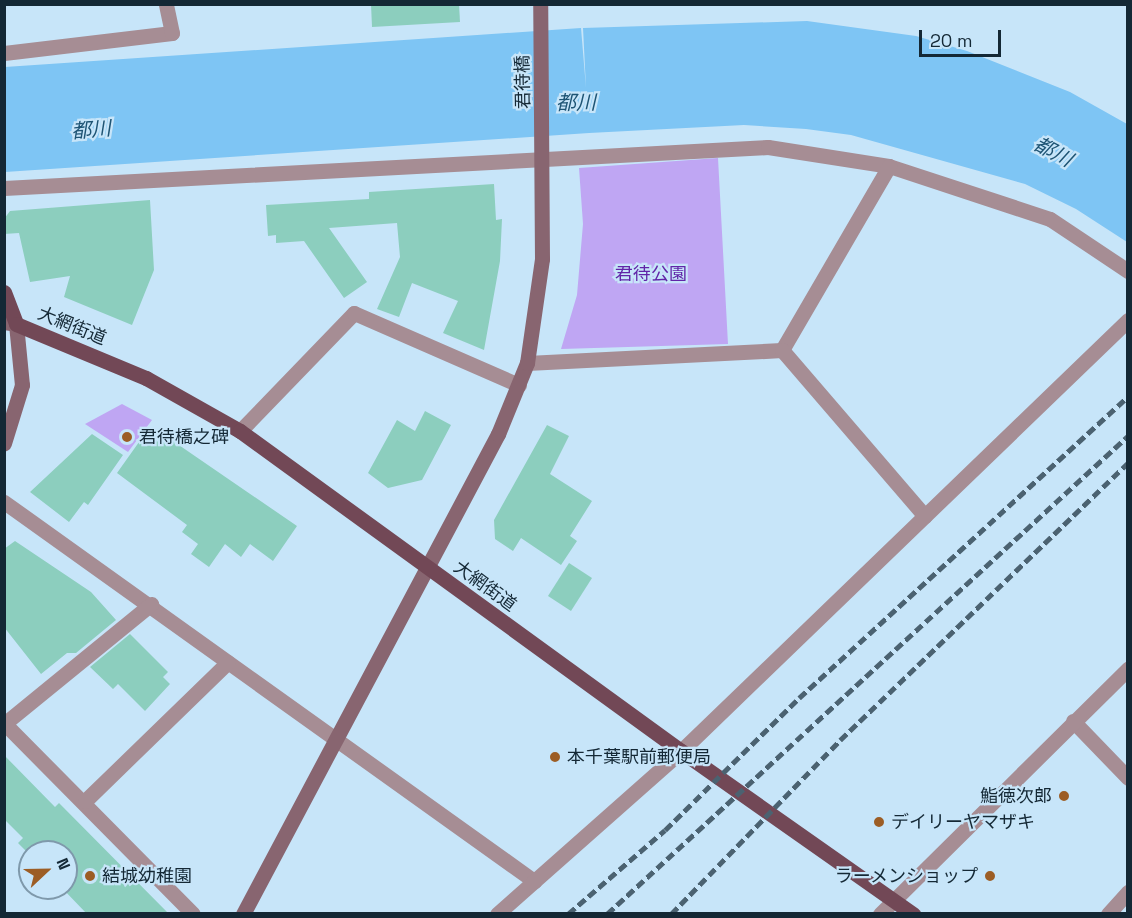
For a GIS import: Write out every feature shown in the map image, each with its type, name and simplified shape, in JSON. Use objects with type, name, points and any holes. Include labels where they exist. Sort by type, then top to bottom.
[{"type":"main road","points":[[4,292],[10,323]]},
{"type":"main road","name":"大網街道","points":[[10,323],[146,378],[240,432],[681,751],[913,914]]},
{"type":"street","points":[[4,52],[172,33],[166,4]]},
{"type":"street","name":"君待橋","points":[[243,914],[498,434],[528,363],[542,259],[544,158],[540,5]]},
{"type":"street","points":[[4,188],[768,147],[889,166],[1050,219],[1128,271]]},
{"type":"street","points":[[782,350],[889,166]]},
{"type":"street","points":[[240,432],[354,313],[519,385]]},
{"type":"street","points":[[497,914],[681,751],[1128,320]]},
{"type":"street","points":[[4,443],[22,385],[10,323]]},
{"type":"street","points":[[528,363],[782,350]]},
{"type":"street","points":[[782,350],[925,516]]},
{"type":"street","points":[[4,502],[151,604],[228,662],[534,881]]},
{"type":"street","points":[[151,604],[5,724],[85,801],[193,914]]},
{"type":"street","points":[[85,801],[228,662]]},
{"type":"street","points":[[880,914],[1128,669]]},
{"type":"street","points":[[1073,721],[1128,778]]},
{"type":"street","points":[[1108,914],[1128,892]]},
{"type":"green space","name":"君待公園","points":[[718,158],[728,344],[561,349],[577,295],[583,224],[579,168]]},
{"type":"green space","points":[[122,404],[152,420],[128,452],[85,424]]},
{"type":"water","name":"都川","points":[[807,21],[916,36],[967,51],[1070,92],[1127,124],[1127,242],[1076,209],[1025,184],[851,135],[744,125],[589,133],[5,172],[5,67],[581,28],[586,88],[583,28]]},
{"type":"building","points":[[371,4],[459,4],[460,22],[372,27]]},
{"type":"building","points":[[494,184],[496,220],[502,219],[500,261],[484,350],[443,333],[458,301],[412,283],[399,317],[377,309],[400,257],[397,223],[329,228],[367,282],[344,298],[304,241],[276,243],[276,235],[268,236],[266,205],[369,199],[369,192]]},
{"type":"building","points":[[150,200],[154,270],[132,325],[64,297],[70,276],[30,282],[19,233],[4,234],[4,219],[10,211]]},
{"type":"building","points":[[425,411],[451,425],[422,480],[388,488],[368,473],[397,420],[415,431]]},
{"type":"building","points":[[547,425],[569,436],[550,474],[592,501],[570,536],[577,541],[561,565],[521,538],[513,551],[495,539],[494,520]]},
{"type":"building","points":[[157,430],[297,526],[273,561],[250,544],[241,557],[225,544],[209,567],[191,554],[198,544],[182,532],[187,525],[117,473],[144,435]]},
{"type":"building","points":[[92,434],[123,455],[88,505],[84,502],[69,522],[30,492]]},
{"type":"building","points":[[15,541],[91,592],[116,620],[76,653],[67,653],[41,674],[4,627],[4,549]]},
{"type":"building","points":[[569,563],[592,578],[571,611],[548,596]]},
{"type":"building","points":[[130,634],[168,672],[163,677],[170,684],[145,711],[118,684],[113,689],[90,667]]},
{"type":"building","points":[[4,755],[55,807],[59,803],[169,914],[87,914],[74,900],[78,900],[78,840],[21,840],[23,838],[4,819]]},
{"type":"railway","points":[[568,914],[665,830],[799,698],[1128,396]]},
{"type":"railway","points":[[607,914],[1128,436]]},
{"type":"railway","points":[[671,914],[840,740],[1128,463]]},
{"type":"place","name":"君待橋之碑","points":[[127,437]]},
{"type":"place","name":"本千葉駅前郵便局","points":[[555,757]]},
{"type":"place","name":"鮨徳次郎","points":[[1064,796]]},
{"type":"place","name":"デイリーヤマザキ","points":[[879,822]]},
{"type":"place","name":"結城幼稚園","points":[[90,876]]},
{"type":"place","name":"ラーメンショップ","points":[[990,876]]}]
